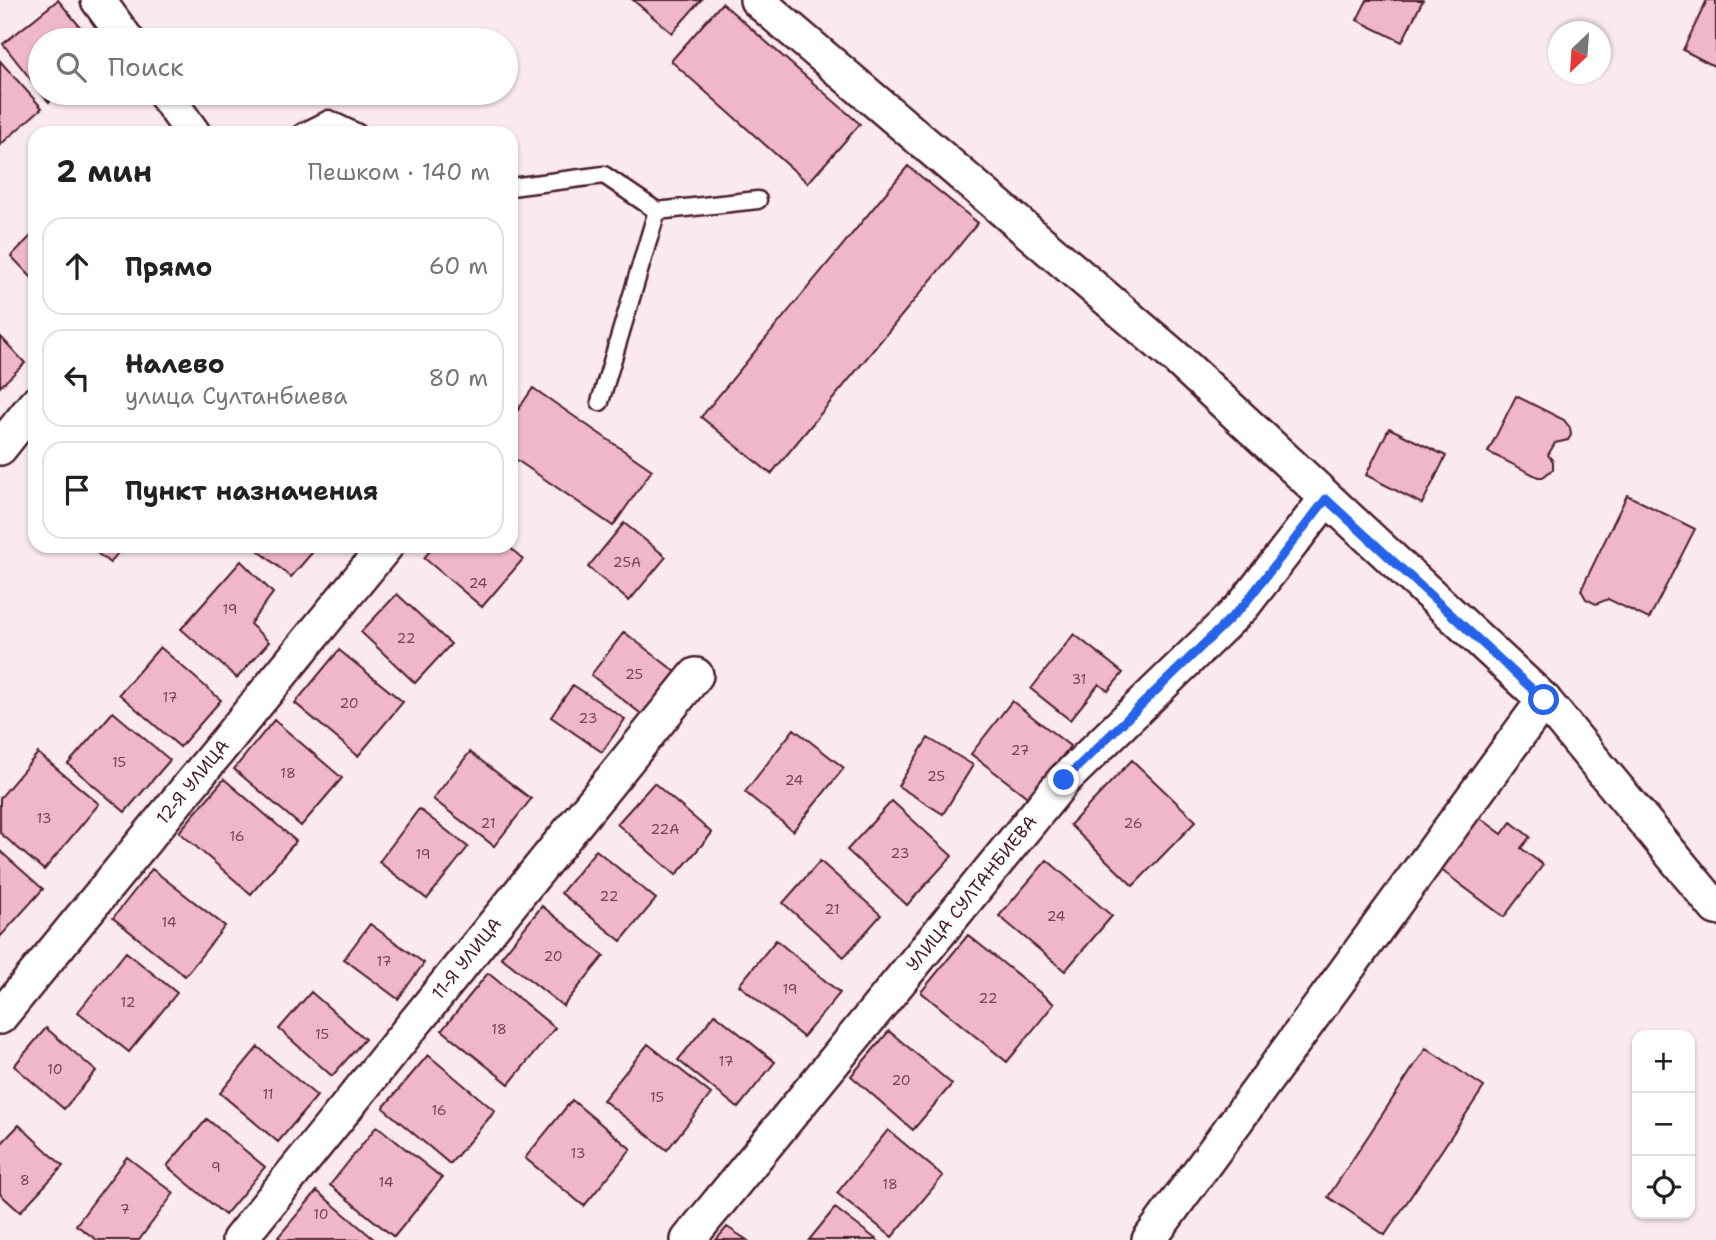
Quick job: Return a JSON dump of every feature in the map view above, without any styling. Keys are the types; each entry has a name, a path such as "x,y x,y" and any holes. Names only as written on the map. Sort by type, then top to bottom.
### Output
{"street":[{"path":"98,0 118,28"},
{"path":"757,0 1174,356 1544,700 1716,908"},
{"path":"173,105 188,126"},
{"path":"0,448 28,413"},
{"name":"УЛИЦА СУЛТАНБИЕВА","path":"688,1240 1064,780 1243,606 1326,499"},
{"name":"12-Я УЛИЦА","path":"0,1017 380,553"},
{"name":"11-Я УЛИЦА","path":"239,1240 696,675"},
{"path":"1149,1240 1544,700"}],"lane":[{"path":"315,126 329,119 344,126"},
{"path":"518,186 604,175 657,211 758,200"},
{"path":"600,402 657,211"}],"building":[{"path":"58,0 81,28 28,28 28,76 3,44"},
{"path":"633,0 701,0 672,33"},
{"path":"1367,0 1423,0 1402,42 1357,20"},
{"path":"1707,0 1716,0 1716,67 1683,50"},
{"path":"722,3 860,124 808,183 671,61"},
{"path":"0,61 28,92 28,105 39,105 42,108 0,145"},
{"path":"908,166 978,223 771,474 701,417"},
{"path":"28,239 28,274 11,256"},
{"path":"0,336 25,363 0,387"},
{"path":"533,388 652,470 613,526 518,461 518,410"},
{"path":"1516,396 1564,420 1570,428 1571,435 1568,440 1555,443 1548,455 1553,461 1553,469 1543,477 1488,452"},
{"path":"1389,428 1446,456 1422,504 1366,475"},
{"path":"1627,495 1695,529 1649,619 1608,599 1596,604 1586,599 1581,590"},
{"path":"624,523 666,557 629,601 588,567"},
{"path":"97,553 118,553 110,563"},
{"path":"262,553 312,553 291,577"},
{"path":"428,553 516,553 523,559 482,607 424,558"},
{"path":"241,561 273,593 250,624 269,642 237,678 181,629"},
{"path":"397,594 451,644 415,683 361,632"},
{"path":"624,632 677,673 644,716 591,675"},
{"path":"1074,634 1123,673 1108,691 1099,684 1070,720 1031,689"},
{"path":"160,647 221,700 180,747 119,694"},
{"path":"339,650 403,702 358,756 295,703"},
{"path":"573,685 625,719 602,752 551,717"},
{"path":"1012,701 1070,746 1030,799 971,754"},
{"path":"113,712 170,760 125,812 68,764"},
{"path":"274,720 342,778 301,826 234,769"},
{"path":"794,729 844,768 793,831 745,792"},
{"path":"928,738 973,765 943,814 898,786"},
{"path":"470,752 531,799 494,846 433,799"},
{"path":"38,753 99,804 44,870 0,833 0,798"},
{"path":"1132,760 1196,821 1133,886 1070,825"},
{"path":"224,779 296,841 251,894 179,832"},
{"path":"654,783 712,833 676,875 617,824"},
{"path":"892,801 952,856 907,905 847,850"},
{"path":"419,809 468,847 427,899 379,862"},
{"path":"1479,817 1502,834 1511,822 1530,837 1521,848 1543,865 1504,917 1440,869"},
{"path":"596,850 656,899 621,941 561,893"},
{"path":"0,851 43,889 0,937"},
{"path":"1047,860 1112,916 1065,971 999,916"},
{"path":"820,861 881,915 844,957 783,903"},
{"path":"152,869 225,926 185,976 113,918"},
{"path":"542,906 604,956 563,1006 501,957"},
{"path":"370,924 424,963 398,999 344,959"},
{"path":"968,935 1054,1004 1007,1062 921,992"},
{"path":"776,940 840,993 803,1037 739,985"},
{"path":"126,952 177,993 129,1052 78,1012"},
{"path":"488,973 555,1028 509,1084 442,1030"},
{"path":"311,992 365,1039 332,1076 279,1029"},
{"path":"715,1014 775,1062 738,1108 678,1060"},
{"path":"46,1028 96,1071 64,1109 14,1066"},
{"path":"889,1031 952,1084 913,1130 851,1076"},
{"path":"648,1044 711,1094 667,1150 603,1100"},
{"path":"258,1047 317,1096 278,1142 220,1093"},
{"path":"1426,1048 1484,1087 1385,1235 1328,1197"},
{"path":"428,1055 495,1111 450,1164 383,1108"},
{"path":"572,1100 631,1149 584,1206 525,1158"},
{"path":"207,1119 265,1167 225,1215 167,1166"},
{"path":"19,1125 63,1166 20,1212 0,1194 0,1145"},
{"path":"377,1126 442,1178 394,1237 330,1185"},
{"path":"888,1130 943,1176 892,1237 837,1193"},
{"path":"127,1157 174,1193 139,1240 97,1240 76,1225"},
{"path":"317,1191 375,1240 282,1240 278,1237"},
{"path":"835,1208 877,1240 809,1240"},
{"path":"727,1227 747,1240 716,1240"}],"route":[{"path":"1064,780 1243,606 1326,499 1544,700"}]}
